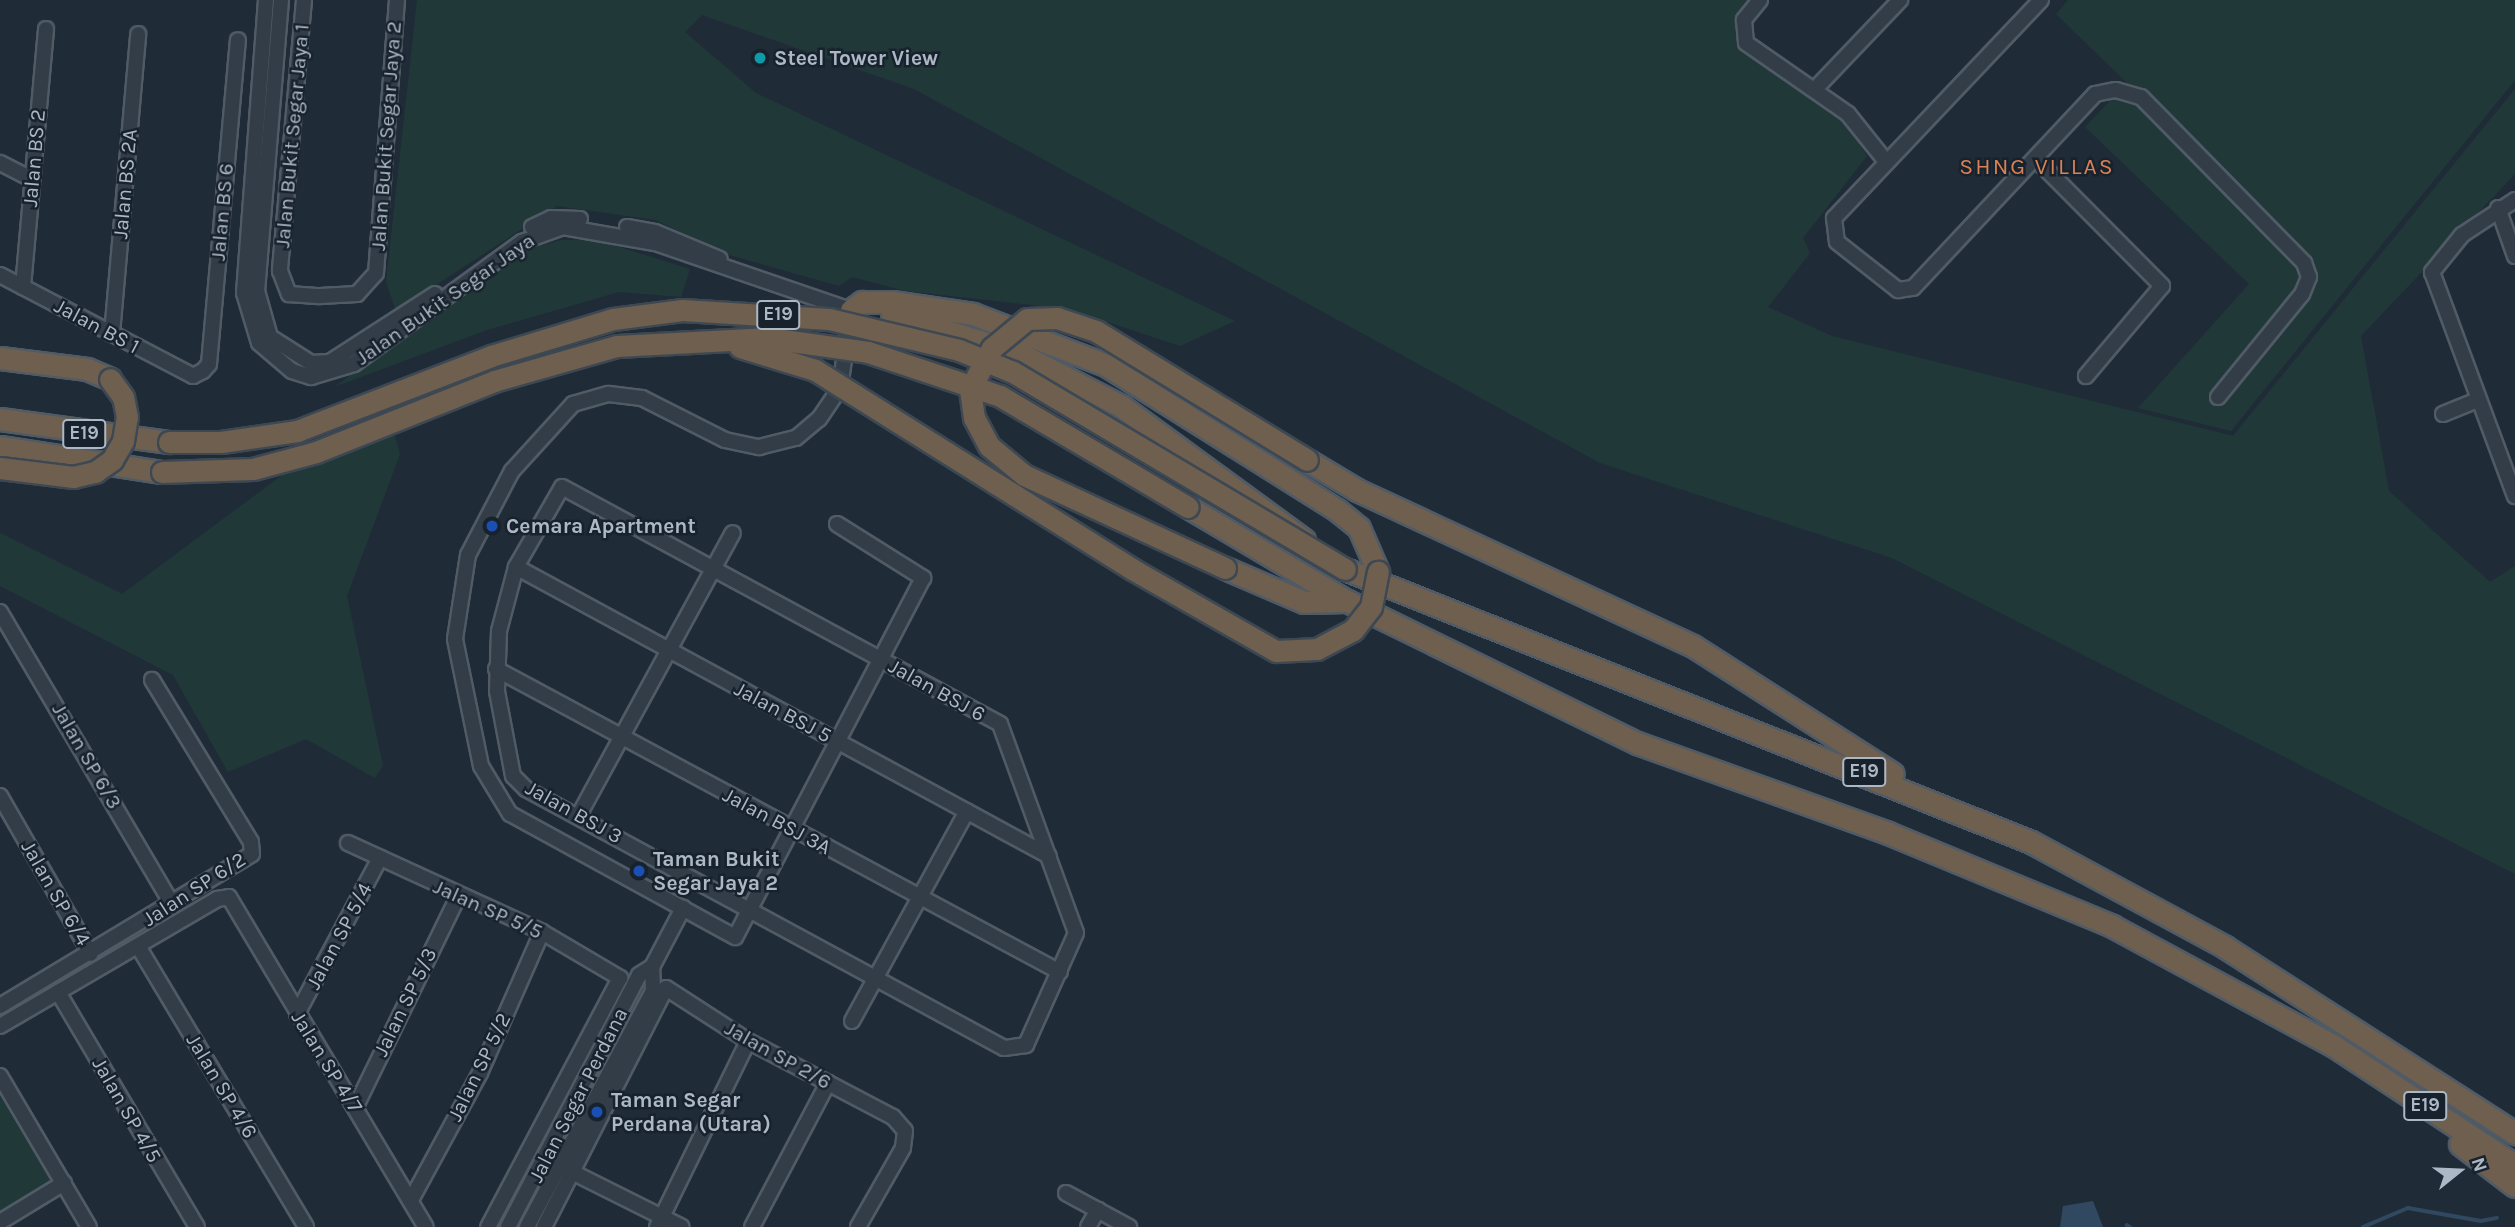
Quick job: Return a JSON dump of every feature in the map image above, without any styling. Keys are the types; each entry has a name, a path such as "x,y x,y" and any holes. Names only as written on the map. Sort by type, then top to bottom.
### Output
{"highway":[{"path":"679,338 775,354 815,370 1132,569 1276,651 1301,653 1336,642 1371,607 1378,572 1359,528 1194,417 1106,365 1040,335 974,314 892,302 860,307"},
{"path":"860,307 913,319 1018,354 1121,406 1292,527 1320,557"},
{"name":"E19","path":"0,419 169,442 220,442 297,430 550,335 613,319 682,310 829,319 959,350 1013,372 1320,557 1345,569 1933,800 2031,842 2225,947 2430,1073 2515,1133"},
{"path":"1347,601 1304,602 1277,593 1024,475 989,446 974,418 970,389 979,368 1008,330 1027,319 1057,318 1096,331 1357,490 1693,646 1933,800"},
{"name":"E19","path":"0,447 162,472 254,469 316,452 558,359 679,338 769,338 869,352 1000,396 1347,601 1637,743 2026,887 2123,932 2334,1046 2515,1165"},
{"path":"0,358 88,369 110,379 123,397 127,417 124,441 111,460 95,472 73,477 0,468"},
{"path":"2334,1046 2515,1186"},
{"path":"2430,1073 2515,1116"}],"street":[{"name":"Jalan Bukit Segar Jaya","path":"266,0 244,293 259,343 292,371 311,377 354,364 522,242 563,227 655,243 860,307"},
{"name":"Jalan Bukit Segar Jaya","path":"281,0 257,291 270,337 287,352 311,363 347,354 516,235 562,217 656,232 860,307"},
{"name":"Jalan Bukit Segar Jaya 1","path":"304,0 280,271 289,295 320,296 357,294 376,273"},
{"name":"Jalan Bukit Segar Jaya 2","path":"376,273 397,0"},
{"path":"1760,0 1744,20 1746,43 1816,88 1848,114 1884,159"},
{"path":"1816,88 1900,0"},
{"path":"2041,0 1884,159 1832,225 1842,247 1898,290 1911,289 2095,94 2116,90 2141,97 2304,263 2309,277 2302,294 2218,397"},
{"name":"Jalan BS 2","path":"23,287 46,29"},
{"name":"Jalan BS 2A","path":"112,334 138,34"},
{"name":"Jalan BS 6","path":"193,376 209,364 238,40"},
{"path":"2036,159 2162,286 2086,376"},
{"path":"0,163 32,179"},
{"path":"2515,200 2498,208 2462,235 2432,272 2515,496"},
{"path":"2498,208 2515,256"},
{"name":"Jalan BS 1","path":"0,275 193,376"},
{"path":"837,524 923,578 735,937 510,814 493,792 481,766 455,639 468,555 512,471 573,404 609,394 642,398 725,439 759,447 796,438 819,419 840,388 860,307"},
{"path":"2443,414 2479,400"},
{"name":"Jalan BSJ 3","path":"562,487 516,567 496,669 513,776 526,789 579,815 1004,1048 1017,1049"},
{"name":"Jalan BSJ 6","path":"562,487 1000,724 1076,933 1026,1045 1017,1049"},
{"path":"579,815 733,533"},
{"name":"Jalan BSJ 5","path":"516,567 1049,856"},
{"name":"Jalan SP 6/3","path":"0,611 172,904"},
{"name":"Jalan BSJ 3A","path":"496,669 1060,972"},
{"name":"Jalan SP 6/2","path":"2,1000 91,954 243,863 252,854 251,842 152,680"},
{"name":"Jalan SP 6/4","path":"0,796 91,954"},
{"path":"852,1021 967,811"},
{"name":"Jalan SP 5/5","path":"348,843 458,897 542,932 619,976 621,984 488,1227"},
{"name":"Jalan SP 5/4","path":"297,1014 380,858"},
{"name":"Jalan SP 4/7","path":"138,946 229,897 425,1227"},
{"name":"Jalan SP 5/3","path":"355,1108 458,897"},
{"name":"Jalan Segar Perdana","path":"527,1227 568,1170 653,991 652,967 683,908"},
{"name":"Jalan SP 5/2","path":"411,1200 480,1073 542,932"},
{"path":"0,1026 138,946"},
{"name":"Jalan SP 4/6","path":"138,946 306,1227"},
{"name":"Jalan Segar Perdana","path":"508,1227 547,1159 639,975 652,967"},
{"name":"Jalan SP 2/6","path":"568,1170 666,988 748,1041 893,1117 905,1131 903,1148 858,1227"},
{"name":"Jalan SP 4/5","path":"58,992 197,1227"},
{"path":"660,1222 748,1041"},
{"path":"0,1076 89,1227"},
{"path":"752,1227 828,1083"},
{"path":"547,1159 660,1222 682,1227"},
{"path":"544,1227 568,1170"},
{"path":"0,1222 64,1183"},
{"path":"1066,1194 1129,1227"},
{"path":"1088,1227 1098,1210"}],"green space":[{"path":"417,0 1750,0 1736,26 1744,53 1843,119 1867,156 1803,238 1810,253 1768,307 1832,336 2233,436 2515,89 2515,174 2361,336 2389,491 2490,582 2515,566 2515,874 1892,558 1600,463 914,89 702,15 685,32 756,93 1235,321 1180,346 1068,309 905,291 852,277 839,286 726,254 656,220 557,206 396,311 386,282"},
{"path":"2068,0 2515,0 2515,80 2231,431 2138,408 2249,284 2085,127 2127,83 2056,14"},
{"path":"561,240 597,240 690,269 681,297 619,292 487,330 334,387 526,250"},
{"path":"394,433 400,454 347,596 383,766 375,778 306,739 228,772 173,675 0,586 0,533 122,594 289,470"},
{"path":"0,1096 51,1181 0,1211"}],"water":[{"path":"2093,1201 2103,1227 2060,1227 2063,1206"}],"waterway":[{"path":"2363,1227 2408,1208 2481,1221 2497,1218"}],"place":[{"name":"Steel Tower View","path":"760,58"},
{"name":"Cemara Apartment","path":"492,526"},
{"name":"Taman Bukit Segar Jaya 2","path":"639,871"},
{"name":"Taman Segar Perdana (Utara)","path":"597,1112"}],"district":[{"name":"SHNG VILLAS","path":"2037,167"}]}
